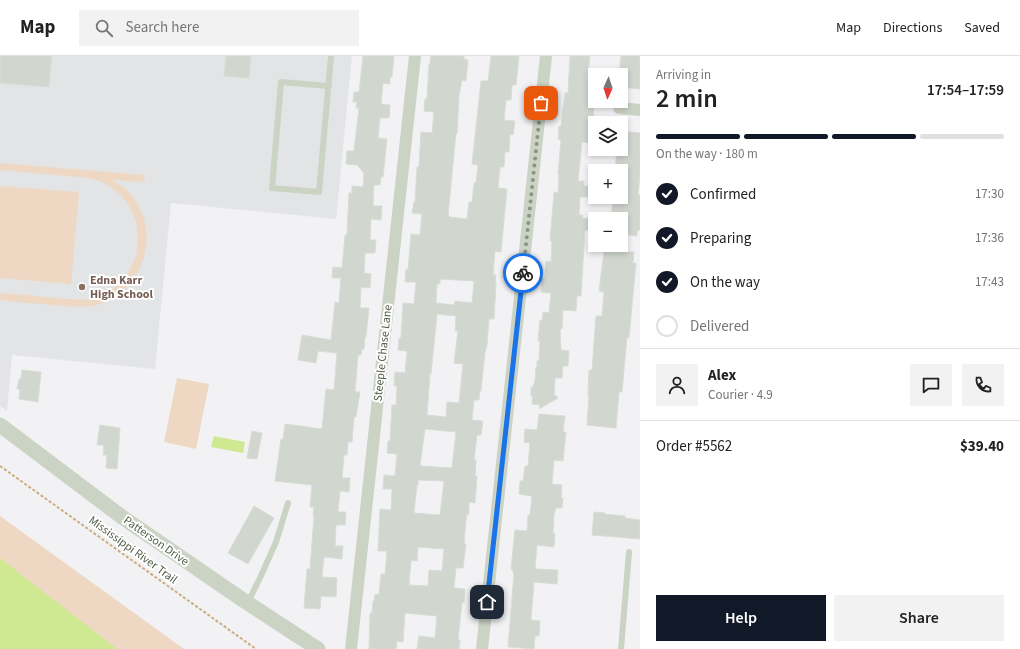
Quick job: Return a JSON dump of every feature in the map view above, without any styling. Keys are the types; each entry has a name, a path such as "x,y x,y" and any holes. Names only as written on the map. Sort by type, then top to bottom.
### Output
{"street":[{"name":"Steeple Chase Lane","path":"351,649 415,56"},
{"path":"482,649 546,56"},
{"path":"620,108 640,110"},
{"name":"Patterson Drive","path":"0,425 122,517 247,603 318,649"}],"lane":[{"path":"329,86 281,82 272,188 319,192 329,86 331,56"},
{"path":"247,603 276,542 288,503"},
{"path":"621,649 629,552"}],"path":[{"name":"Mississippi River Trail","path":"0,466 256,649"}],"shaded area":[{"name":"Edna Karr High School","path":"0,56 352,56 336,219 171,203 155,369 12,355 7,411 0,406"},
{"path":"0,163 145,175 144,182 112,180 125,188 133,197 141,211 146,228 147,243 144,258 130,284 119,294 106,302 92,306 74,307 0,300 0,293 76,300 93,298 112,289 126,276 134,259 138,241 136,223 129,206 117,192 99,181 83,177 0,170"},
{"path":"0,186 79,192 71,284 0,278"},
{"path":"177,378 209,384 196,449 164,442"},
{"path":"214,436 245,442 243,453 211,447"},
{"path":"0,516 184,649 101,649 0,568"},
{"path":"0,558 117,649 0,649"}],"building":[{"path":"0,56 52,56 49,87 0,83"},
{"path":"226,56 251,56 249,78 224,76"},
{"path":"363,56 394,56 390,84 383,83 381,104 390,105 389,118 380,118 378,138 387,139 383,177 381,177 380,185 374,185 373,206 382,206 381,220 371,219 370,240 376,240 375,253 365,253 364,273 371,274 370,288 361,287 360,308 369,308 364,349 362,349 361,355 358,355 355,392 360,392 356,417 354,417 352,442 348,442 347,455 344,455 342,478 350,478 349,492 340,491 338,512 346,512 345,525 336,525 335,546 343,546 342,559 324,557 322,577 337,578 336,597 321,596 320,609 304,608 307,569 310,569 314,516 314,507 310,507 312,485 275,481 281,439 283,440 285,424 322,429 326,389 334,390 337,353 318,351 316,363 298,360 302,335 331,340 335,302 339,303 341,278 332,278 333,267 342,268 345,235 347,235 349,193 352,193 352,186 363,187 364,173 357,165 346,164 347,151 354,151 359,108 356,108 357,102 353,102 354,92 359,92"},
{"path":"431,56 464,56 464,59 468,60 466,81 462,80 459,95 449,217 467,219 469,202 472,202 478,165 472,164 481,81 488,81 491,56 519,56 516,85 512,85 511,100 506,100 504,120 515,121 513,135 510,134 509,152 505,152 504,167 500,167 498,188 507,189 501,252 495,251 493,275 496,275 494,319 489,319 487,345 479,400 474,400 472,420 483,421 481,435 477,435 474,460 476,460 475,476 477,476 475,503 469,502 469,514 467,514 466,520 464,544 466,544 463,568 456,568 454,588 465,589 464,603 462,602 458,640 460,640 459,649 417,649 419,636 435,638 437,616 405,613 403,642 397,641 396,649 369,649 370,613 372,613 375,594 379,595 381,574 385,574 387,551 378,551 380,509 391,510 392,489 383,489 384,475 395,476 397,454 387,453 388,441 390,441 392,405 396,405 397,386 394,386 395,372 405,373 407,351 398,350 399,338 401,338 403,303 414,304 416,282 405,282 406,269 408,270 411,234 420,235 422,214 412,213 415,202 417,167 419,167 421,132 432,133 434,112 424,111 425,99 427,99","holes":["440,279 474,281 472,303 455,301 454,305 436,303 437,284 440,284","437,314 456,316 455,331 458,331 454,363 463,364 459,403 447,402 446,417 427,415 430,373 431,374","425,429 456,432 452,468 420,466","418,480 444,481 440,515 414,513","418,547 444,549 442,571 429,570 428,586 409,585 411,560 417,561"]},
{"path":"570,56 590,56 587,81 588,108 593,108 594,116 588,116 588,142 582,142 578,181 584,181 584,186 588,186 588,197 580,197 579,215 583,215 582,218 588,219 588,231 585,230 581,296 577,296 576,311 563,310 562,329 560,329 561,350 569,351 568,366 563,366 562,378 555,378 554,394 558,398 539,409 540,405 532,404 533,397 531,396 531,387 533,387 535,380 537,361 539,361 540,341 538,341 540,320 542,321 543,312 549,313 551,293 541,292 542,278 545,279 546,261 551,262 552,241 550,241 554,192 558,193 561,140 558,139 559,126 561,126 565,93 568,93"},
{"path":"621,56 640,56 640,89 628,88 628,68 620,68"},
{"path":"628,132 640,133 640,173 638,195 640,195 640,230 637,231 637,236 628,235 628,212 612,212 612,204 628,204 628,164 616,164 616,156 628,156"},
{"path":"604,252 634,252 633,263 636,263 629,338 627,337 622,392 619,392 616,428 587,425 589,370 592,370 596,316 602,316 604,292 599,291"},
{"path":"22,370 41,372 38,402 19,399 20,389 17,389 19,379 21,379"},
{"path":"539,414 565,416 563,432 566,432 563,461 554,460 552,484 562,485 562,508 556,508 554,514 554,547 537,545 535,569 558,570 557,584 534,582 531,620 540,621 539,636 535,636 534,649 508,647 514,573 511,569 515,530 527,531 528,515 530,515 532,496 519,494 520,481 523,481 525,466 528,466 530,443 524,442 525,429 537,430"},
{"path":"100,425 120,428 117,469 106,468 107,455 103,455 104,445 97,445"},
{"path":"252,431 262,433 257,459 247,458"},
{"path":"254,506 274,518 248,564 228,553"},
{"path":"594,512 625,516 625,518 640,520 640,539 592,535"}],"way so far":[{"path":"523,273 541,103"}],"place":[{"name":"Edna Karr High School","path":"82,287"}],"route":[{"path":"487,602 523,273"}]}
